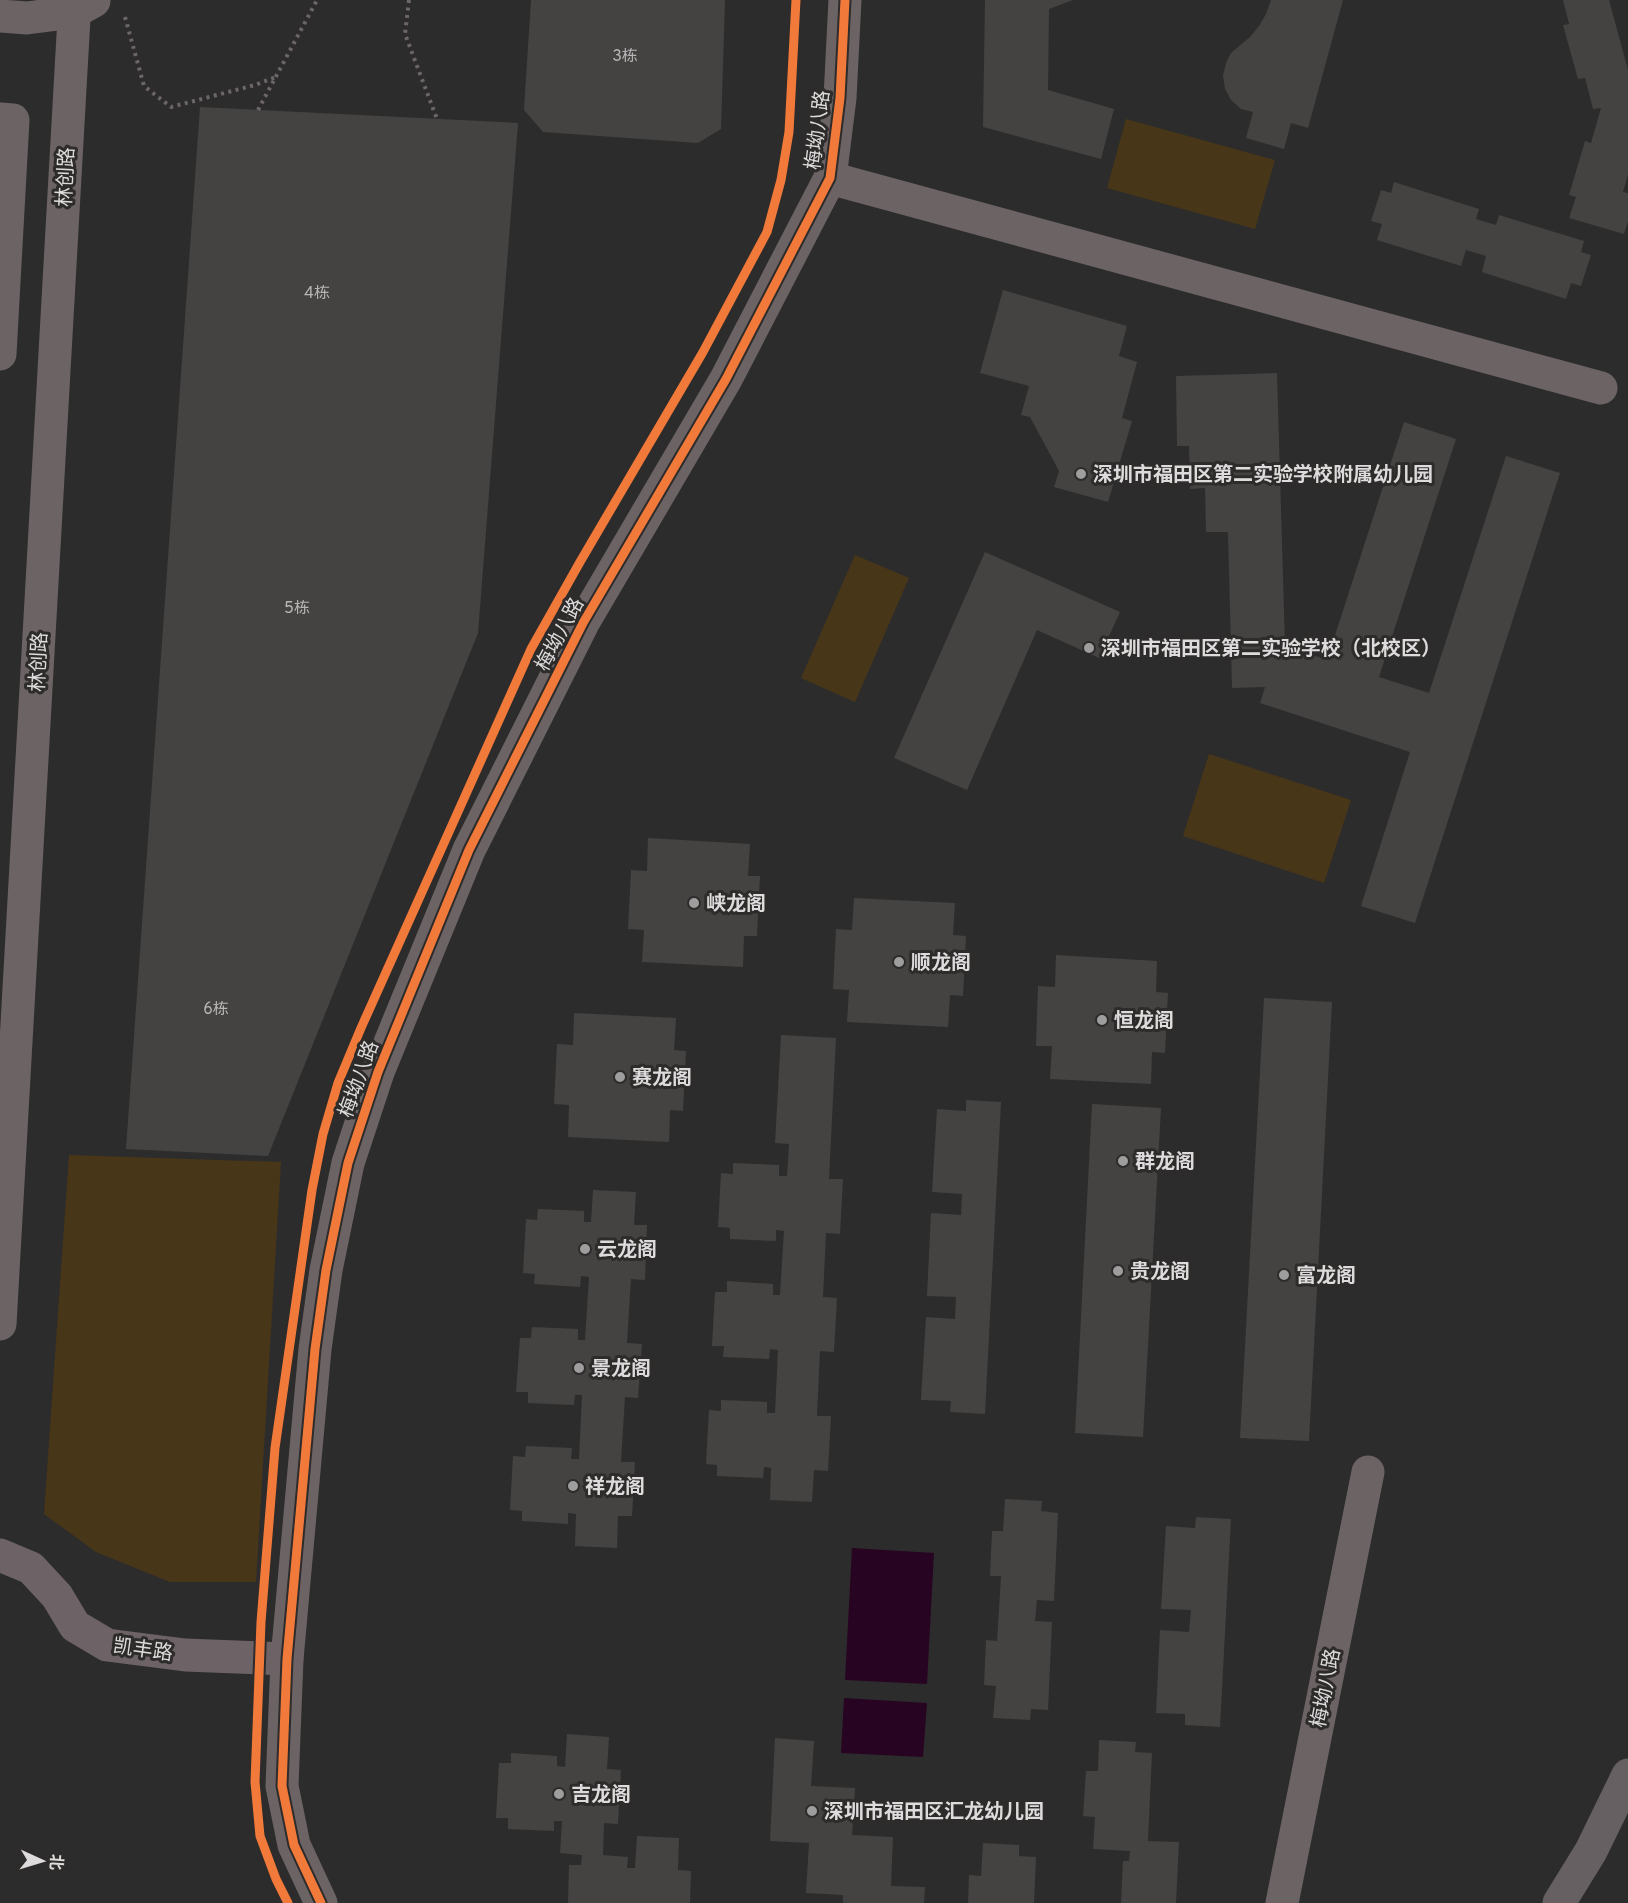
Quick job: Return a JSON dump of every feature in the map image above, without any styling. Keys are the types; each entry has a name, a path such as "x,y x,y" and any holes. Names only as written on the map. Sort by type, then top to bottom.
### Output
{"highway":[{"path":"1559,1903 1591,1851 1628,1775"}],"main road":[{"name":"凯丰路","path":"0,1555 31,1568 57,1596 75,1626 107,1645 185,1655 287,1659"}],"street":[{"name":"梅坳八路","path":"321,1903 294,1845 282,1786 287,1659 315,1349 326,1270 348,1163 378,1072 469,849 583,623 726,379 830,178 840,98 845,0"},
{"path":"0,16 27,18 82,4"},
{"name":"林创路","path":"0,1324 82,4"},
{"path":"0,118 13,120 0,354"},
{"path":"830,178 1601,388"},
{"name":"梅坳八路","path":"1282,1903 1368,1472"}],"path":[{"path":"258,110 317,0"},
{"path":"409,0 405,34 437,119"},
{"path":"125,16 144,86 171,107 255,85 276,77"}],"shaded area":[{"path":"1126,119 1275,160 1255,229 1107,188"},
{"path":"855,555 909,578 855,702 801,678"},
{"path":"1209,754 1351,800 1324,883 1183,836"},
{"path":"69,1155 281,1162 256,1582 170,1582 96,1552 44,1514"},
{"path":"852,1548 934,1553 927,1684 845,1680"},
{"path":"844,1698 927,1703 923,1757 841,1753"}],"building":[{"path":"531,0 725,0 721,129 698,143 543,132 524,110"},
{"path":"985,0 1073,0 1049,9 1048,90 1114,109 1101,159 983,127"},
{"path":"1271,0 1343,0 1308,128 1291,123 1284,149 1246,138 1253,112 1241,109 1231,100 1225,89 1223,76 1231,53 1259,26"},
{"path":"1563,0 1609,0 1628,70 1628,174 1623,192 1628,193 1628,221 1624,234 1569,218 1576,197 1569,195 1585,141 1591,143 1601,108 1593,109 1585,78 1578,79 1563,25 1569,24"},
{"path":"200,107 518,123 478,633 268,1156 126,1149"},
{"path":"1394,182 1479,209 1476,219 1496,225 1499,215 1584,241 1581,252 1591,255 1581,286 1571,283 1566,299 1482,272 1486,256 1466,250 1461,266 1377,240 1382,224 1371,221 1381,190 1391,193"},
{"name":"深圳市福田区第二实验学校附属幼儿园","path":"1003,290 1127,326 1119,356 1137,362 1122,418 1132,421 1108,502 1054,487 1059,471 1030,417 1021,415 1029,386 980,373"},
{"path":"1277,373 1285,646 1327,660 1404,422 1456,439 1379,677 1429,693 1506,456 1560,473 1415,923 1361,906 1410,752 1260,703 1265,687 1232,688 1228,532 1206,532 1205,488 1190,489 1189,446 1177,446 1176,376"},
{"path":"985,552 1120,612 1099,658 1037,630 967,790 894,758"},
{"name":"峡龙阁","path":"648,838 750,844 748,876 760,876 757,936 744,936 743,967 642,962 644,930 628,929 631,870 647,871"},
{"name":"顺龙阁","path":"854,898 955,903 953,935 966,936 963,996 950,995 948,1027 847,1022 849,990 833,989 836,929 852,930"},
{"name":"恒龙阁","path":"1056,955 1157,961 1156,992 1168,993 1165,1053 1152,1052 1151,1084 1050,1079 1052,1046 1036,1046 1038,986 1055,987"},
{"path":"1264,998 1332,1002 1309,1441 1240,1438"},
{"name":"赛龙阁","path":"574,1013 676,1018 674,1050 686,1051 683,1111 670,1110 669,1142 568,1137 569,1105 554,1104 557,1044 573,1045"},
{"path":"781,1035 836,1038 829,1179 843,1179 840,1234 826,1233 823,1297 837,1298 834,1352 820,1351 817,1416 831,1416 828,1471 814,1470 812,1502 770,1500 771,1468 764,1467 763,1478 717,1476 717,1465 706,1464 709,1410 721,1411 721,1400 767,1402 767,1413 775,1413 778,1350 770,1349 769,1359 723,1357 724,1346 712,1346 715,1292 727,1292 727,1281 773,1284 773,1295 780,1295 784,1231 776,1230 776,1241 730,1239 730,1228 718,1227 721,1173 733,1174 733,1163 779,1165 779,1176 787,1176 789,1144 775,1143"},
{"path":"966,1100 1001,1102 985,1414 950,1412 951,1401 921,1400 926,1317 955,1319 956,1297 927,1296 931,1213 961,1215 962,1194 932,1192 937,1109 966,1111"},
{"path":"1092,1104 1161,1108 1143,1437 1075,1433"},
{"path":"593,1190 636,1192 634,1225 647,1225 645,1280 631,1279 627,1343 642,1344 638,1398 625,1397 621,1462 635,1462 632,1516 618,1516 617,1548 575,1546 576,1514 568,1513 568,1524 522,1521 522,1511 510,1510 513,1456 525,1457 526,1446 572,1448 571,1459 579,1459 582,1395 575,1395 574,1405 528,1403 528,1392 516,1392 520,1338 531,1338 532,1327 578,1329 578,1340 585,1340 589,1277 581,1276 580,1287 534,1284 535,1274 523,1273 526,1219 537,1220 538,1209 584,1211 584,1222 591,1222"},
{"path":"1005,1499 1042,1501 1041,1511 1058,1513 1054,1601 1037,1600 1035,1621 1052,1622 1048,1710 1031,1709 1030,1720 993,1718 996,1686 984,1685 986,1640 997,1641 1001,1576 990,1576 992,1531 1003,1531"},
{"path":"1196,1517 1231,1519 1220,1727 1185,1725 1185,1714 1156,1713 1160,1630 1189,1632 1191,1610 1161,1609 1166,1526 1195,1528"},
{"name":"吉龙阁","path":"567,1734 609,1737 607,1769 621,1770 618,1824 604,1823 603,1855 628,1857 627,1868 635,1868 637,1836 679,1838 678,1870 691,1871 690,1903 568,1903 569,1865 581,1865 582,1855 560,1853 562,1821 554,1821 554,1831 508,1829 508,1818 496,1818 499,1763 511,1763 511,1753 557,1756 557,1766 565,1767"},
{"name":"深圳市福田区汇龙幼儿园","path":"775,1738 814,1741 811,1786 855,1788 852,1835 893,1837 891,1886 925,1887 924,1903 843,1903 843,1895 806,1893 809,1843 770,1841"},
{"path":"1099,1740 1136,1742 1135,1752 1152,1753 1148,1841 1179,1842 1176,1903 1121,1903 1123,1861 1129,1861 1130,1851 1093,1849 1095,1817 1083,1816 1086,1771 1098,1771"},
{"path":"983,1843 1019,1845 1019,1856 1036,1857 1034,1903 968,1903 969,1875 981,1876"}],"cycle path":[{"path":"288,1903 276,1879 260,1836 255,1782 261,1622 275,1448 312,1190 323,1134 338,1083 361,1028 531,649 703,352 767,232 781,180 789,132 796,0"},
{"path":"321,1903 294,1845 282,1786 287,1659 315,1349 326,1270 348,1163 378,1072 469,850 583,623 726,379 830,178 840,98 845,0"}],"place":[{"name":"深圳市福田区第二实验学校附属幼儿园","path":"1081,474"},
{"name":"深圳市福田区第二实验学校（北校区）","path":"1089,648"},
{"name":"峡龙阁","path":"694,903"},
{"name":"顺龙阁","path":"899,962"},
{"name":"恒龙阁","path":"1102,1020"},
{"name":"赛龙阁","path":"620,1077"},
{"name":"群龙阁","path":"1123,1161"},
{"name":"云龙阁","path":"585,1249"},
{"name":"贵龙阁","path":"1118,1271"},
{"name":"富龙阁","path":"1284,1275"},
{"name":"景龙阁","path":"579,1368"},
{"name":"祥龙阁","path":"573,1486"},
{"name":"吉龙阁","path":"559,1794"},
{"name":"深圳市福田区汇龙幼儿园","path":"812,1811"}]}
